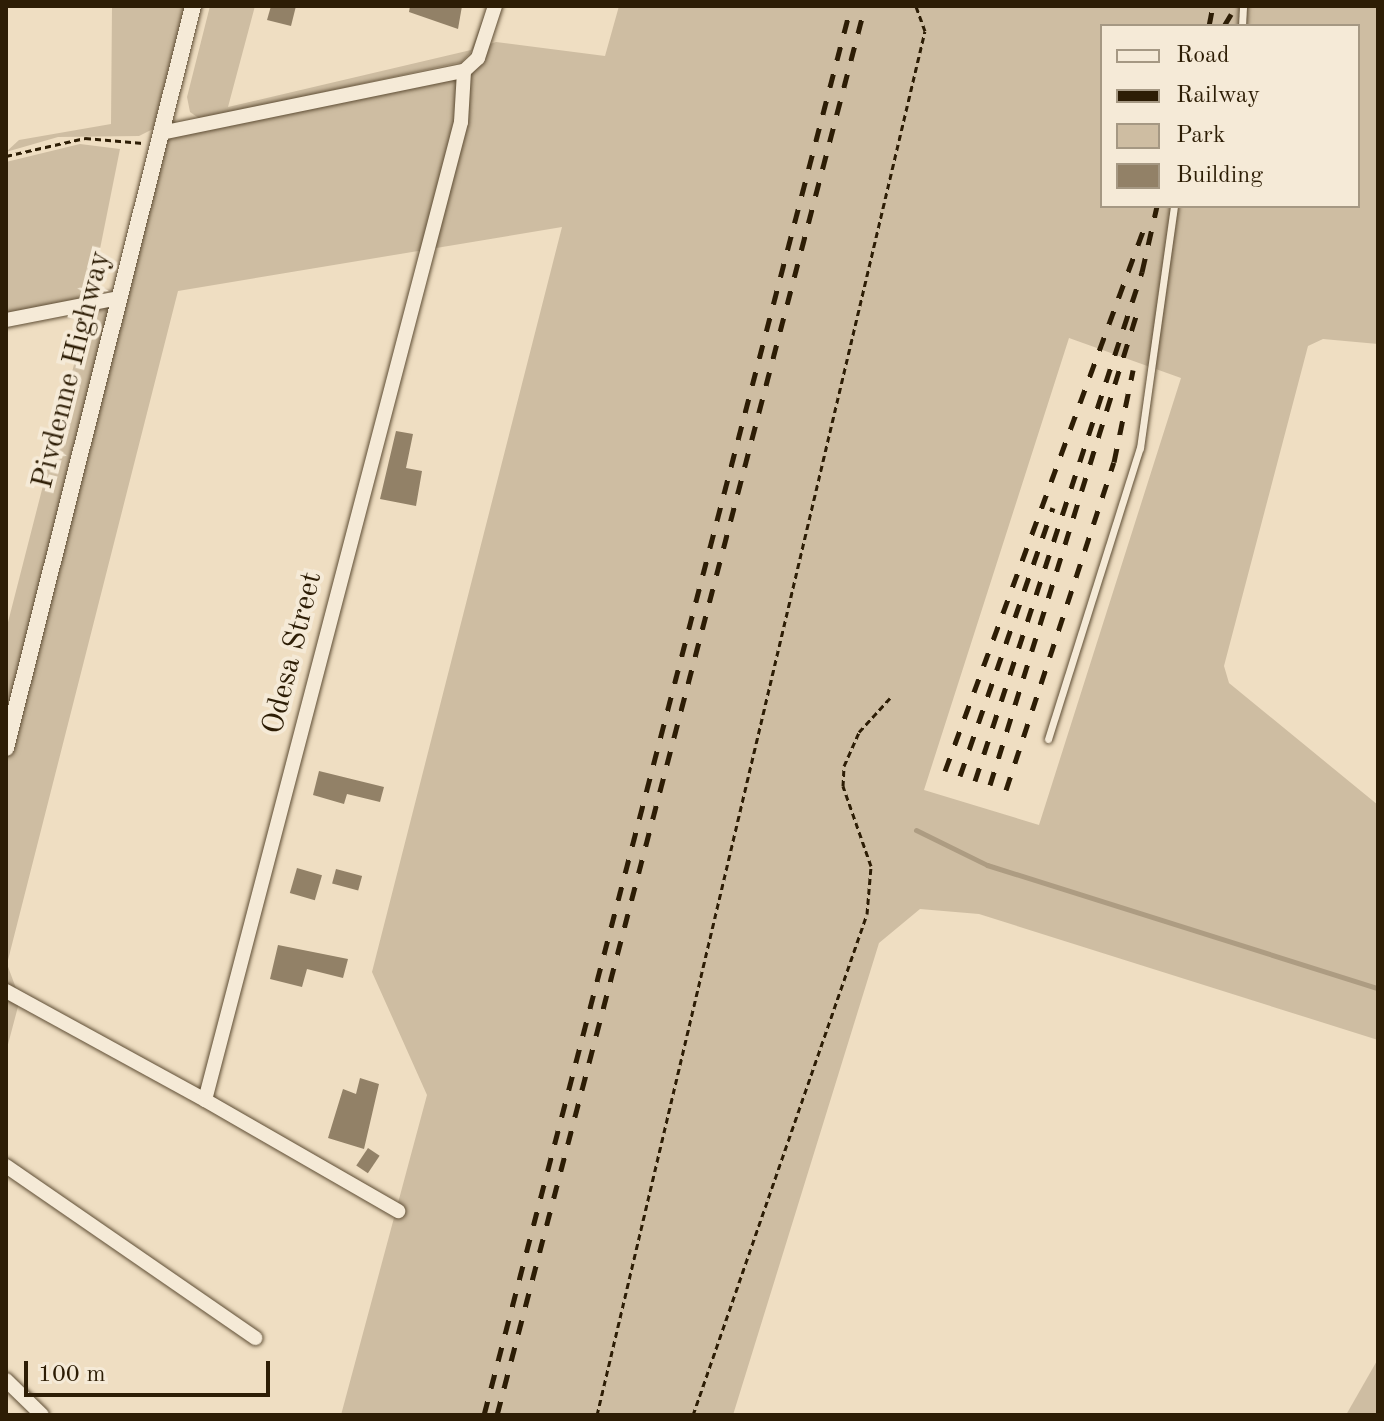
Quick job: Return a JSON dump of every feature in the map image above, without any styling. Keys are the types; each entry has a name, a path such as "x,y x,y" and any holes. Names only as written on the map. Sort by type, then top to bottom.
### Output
{"street":[{"name":"Pivdenne Highway","path":"6,748 193,6"},
{"name":"Odesa Street","path":"205,1100 461,122 464,71 478,58 495,6"},
{"path":"160,140 464,71"},
{"path":"6,320 119,298"},
{"path":"6,991 398,1211"},
{"path":"6,1166 255,1338"},
{"path":"6,1380 42,1415"}],"lane":[{"path":"1048,739 1140,448 1174,208"}],"path":[{"path":"597,1415 925,31 916,6"},
{"path":"6,156 85,138 160,140"},
{"path":"693,1415 867,914 871,866 843,786 844,766 859,732 890,698"}],"green space":[{"path":"112,6 185,6 153,129 139,136 58,137 6,152 19,140 111,124"},
{"path":"210,6 255,6 228,107 471,50 488,6 479,43 462,62 200,119 190,112 187,97"},
{"path":"619,6 1378,6 1378,344 1323,339 1308,346 1224,666 1229,683 1378,805 1378,1040 979,914 920,909 879,943 733,1415 341,1415 427,1095 372,972 562,227 178,291 7,964 20,999 6,1052 6,630 89,306 6,320 6,162 80,144 120,149 89,304 119,298 161,133 464,71 484,46 496,42 605,56","holes":["1069,338 1181,378 1039,825 924,790"]},
{"path":"1378,1359 1378,1415 1346,1415"}],"building":[{"path":"271,6 296,6 291,26 267,20"},
{"path":"410,6 462,6 458,29 409,12"},
{"path":"396,431 413,434 406,468 422,471 416,506 380,499"},
{"path":"319,771 384,787 380,802 347,794 344,804 313,795"},
{"path":"297,868 322,875 315,900 290,893"},
{"path":"336,869 362,876 358,890 332,883"},
{"path":"278,945 348,959 343,978 307,969 302,987 270,979"},
{"path":"360,1078 379,1084 364,1149 328,1138 343,1089 356,1094"},
{"path":"368,1148 380,1156 368,1173 356,1165"}],"waterway":[{"path":"916,830 987,865 1378,988"}],"railway":[{"path":"484,1415 851,6"},
{"path":"497,1415 865,6"},
{"path":"1209,24 1213,6"},
{"path":"1225,24 1236,6"},
{"path":"975,781 1142,272 1157,208"},
{"path":"945,771 1143,231"},
{"path":"990,785 1139,308"},
{"path":"1006,790 1114,462 1133,370"},
{"path":"960,776 1053,508"}]}
